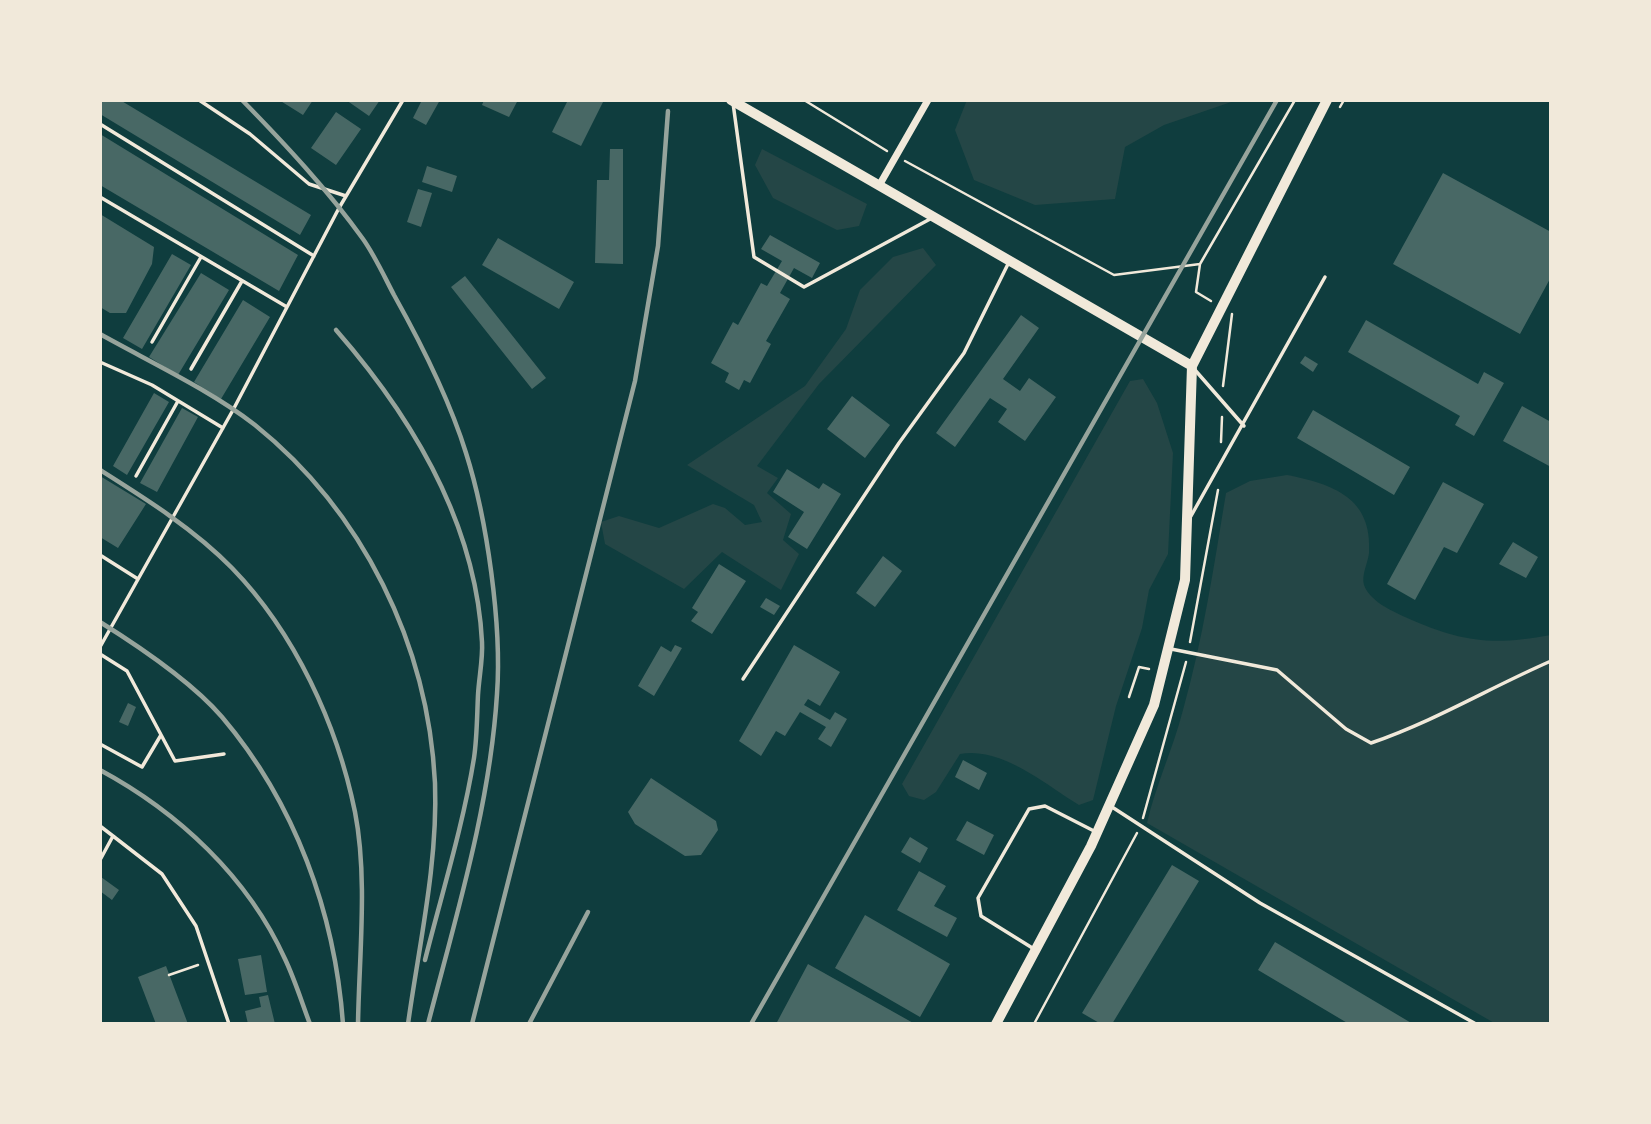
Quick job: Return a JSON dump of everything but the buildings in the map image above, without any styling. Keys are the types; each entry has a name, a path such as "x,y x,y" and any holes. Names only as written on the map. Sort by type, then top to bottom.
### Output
{"main road":[{"path":"732,100 1192,366"},
{"path":"996,1024 1110,806 1154,705 1185,580 1192,366 1327,100"}],"street":[{"path":"880,184 928,100"}],"lane":[{"path":"199,100 250,134 309,184 346,196"},
{"path":"100,648 223,428 346,196 403,100"},
{"path":"732,100 754,257 804,287 935,216"},
{"path":"100,124 314,256"},
{"path":"100,197 287,307"},
{"path":"152,342 201,257"},
{"path":"743,679 899,443 964,353 1011,259"},
{"path":"1189,520 1220,460 1244,426 1325,277"},
{"path":"191,369 242,281"},
{"path":"100,362 152,385 223,428"},
{"path":"1192,366 1244,426"},
{"path":"136,476 178,401"},
{"path":"100,555 138,579"},
{"path":"1168,649 1277,670 1346,729 1371,743 1422,726 1502,682 1551,661"},
{"path":"100,654 127,671 175,761 224,754"},
{"path":"100,744 142,766 161,735"},
{"path":"1035,951 981,916 978,898 1029,808 1045,806 1097,832"},
{"path":"1110,806 1260,902 1476,1024"},
{"path":"100,826 162,874 196,926 229,1024"},
{"path":"100,860 113,836"}],"path":[{"path":"804,100 896,156 1114,275 1200,264 1295,100"},
{"path":"169,975 208,961"}],"shaded area":[{"path":"967,100 1237,100 1164,125 1125,147 1115,199 1035,205 974,180 955,130"},
{"path":"762,149 867,204 859,226 837,230 773,198 755,165"},
{"path":"923,248 936,265 819,384 757,466 778,478 767,493 791,514 783,540 799,554 781,590 722,552 684,589 605,544 601,522 619,516 659,528 713,504 725,508 745,525 762,522 754,505 687,465 805,386 846,329 860,290 893,257"},
{"path":"1143,379 1157,403 1173,453 1168,554 1149,590 1142,628 1116,706 1093,800 1079,805 1007,761 975,753 960,754 936,792 924,800 909,796 902,784 1130,381"},
{"path":"1287,475 1334,489 1357,507 1369,534 1364,585 1371,596 1387,608 1460,637 1493,641 1551,635 1551,1024 1496,1024 1147,823 1190,683 1226,493 1250,481"}],"railway":[{"path":"242,100 320,185 372,252 443,392 474,479 495,605 497,694 479,819 428,1024"},
{"path":"751,1024 1277,100"},
{"path":"472,1024 635,381 658,246 668,111"},
{"path":"336,330 390,399 435,474 467,555 477,598 482,648 474,758 458,834 425,960"},
{"path":"100,334 199,388 255,425 293,460 328,498 358,540 383,584 419,681 430,731 435,783 431,874 408,1024"},
{"path":"100,470 186,528 232,568 275,621 294,651 325,713 347,779 359,837 362,918 358,1024"},
{"path":"100,622 132,642 195,690 222,717 271,786 307,861 320,901 331,941 343,1024"},
{"path":"100,770 157,806 183,827 231,874 270,929 289,967 310,1024"},
{"path":"529,1024 588,912"}]}
